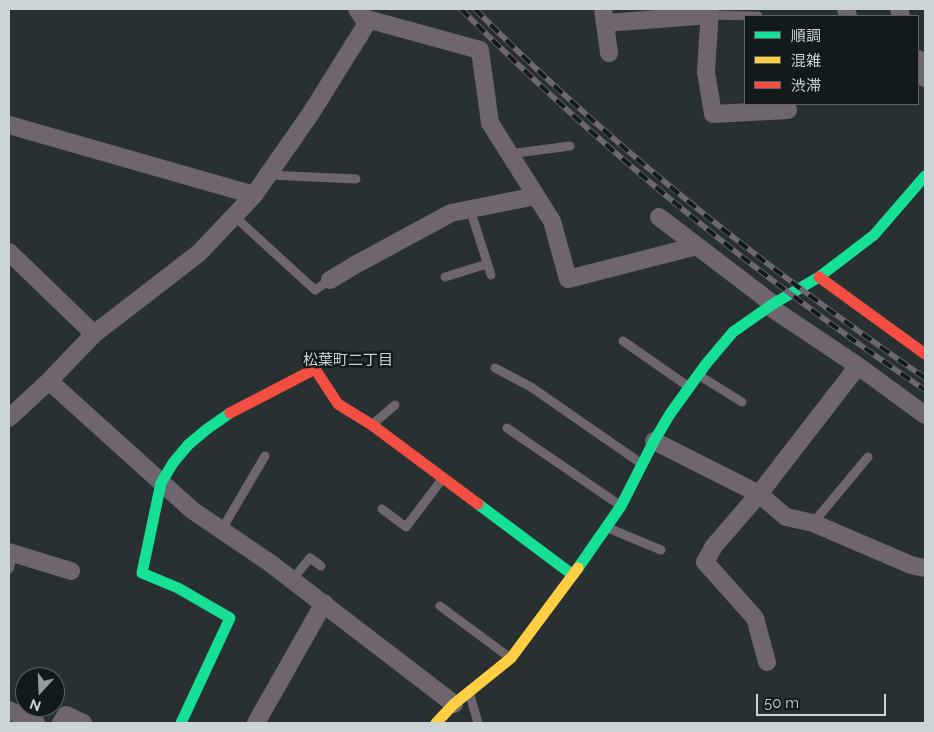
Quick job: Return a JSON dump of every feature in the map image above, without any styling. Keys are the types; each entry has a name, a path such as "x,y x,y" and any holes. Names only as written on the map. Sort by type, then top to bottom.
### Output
{"street":[{"path":"609,53 604,16 710,12 706,72 713,114 788,110"},
{"path":"9,418 49,381 94,334 199,253 254,195 312,113 363,14 480,50 490,123 552,221 568,279 697,246"},
{"path":"919,62 925,78"},
{"path":"9,125 254,195"},
{"path":"436,723 454,704 511,658 607,528 621,506 654,441 689,387 733,332 819,277 874,235 925,176"},
{"path":"330,280 450,213 536,196"},
{"path":"659,217 772,306 925,415"},
{"path":"9,252 94,334"},
{"path":"819,277 925,354"},
{"path":"767,662 755,618 705,562 714,546 759,494 858,366"},
{"path":"181,723 230,618 178,588 142,574 160,484 166,472 190,442 216,421 315,368 338,404 372,425 573,575"},
{"path":"49,381 160,484 192,510 270,563 454,704"},
{"path":"654,441 759,494 786,517 813,522 911,565 925,568"},
{"path":"10,558 71,571"},
{"path":"256,723 324,603"},
{"path":"9,710 36,723"},
{"path":"61,723 66,715 83,723"}],"lane":[{"path":"710,12 746,15"},
{"path":"509,154 570,146"},
{"path":"268,175 356,179"},
{"path":"470,209 491,275"},
{"path":"234,216 315,290 330,280"},
{"path":"446,277 487,264"},
{"path":"623,341 689,387"},
{"path":"495,368 530,387 642,464"},
{"path":"698,375 742,402"},
{"path":"372,425 396,405"},
{"path":"507,428 621,506"},
{"path":"222,529 266,456"},
{"path":"813,522 868,457"},
{"path":"382,510 406,527 443,478"},
{"path":"607,528 661,550"},
{"path":"292,580 310,558 321,566"},
{"path":"440,606 511,658"},
{"path":"469,693 478,723"}],"railway":[{"path":"461,9 570,113 684,211 803,303 925,390"},
{"path":"475,9 580,109 691,204 807,293 925,378"}],"traffic: fast":[{"path":"578,568 621,506 670,414 706,364 733,332 773,304 819,277 874,235 925,176"},
{"path":"181,723 230,618 178,588 142,573 161,483 173,463 188,445 230,413"},
{"path":"478,504 573,575"}],"traffic: slow":[{"path":"436,723 454,704 511,658 578,568"}],"traffic: jam":[{"path":"819,277 925,354"},
{"path":"230,413 315,369 338,404 372,425 478,504"}],"district":[{"name":"松葉町二丁目","path":"348,360"}]}
